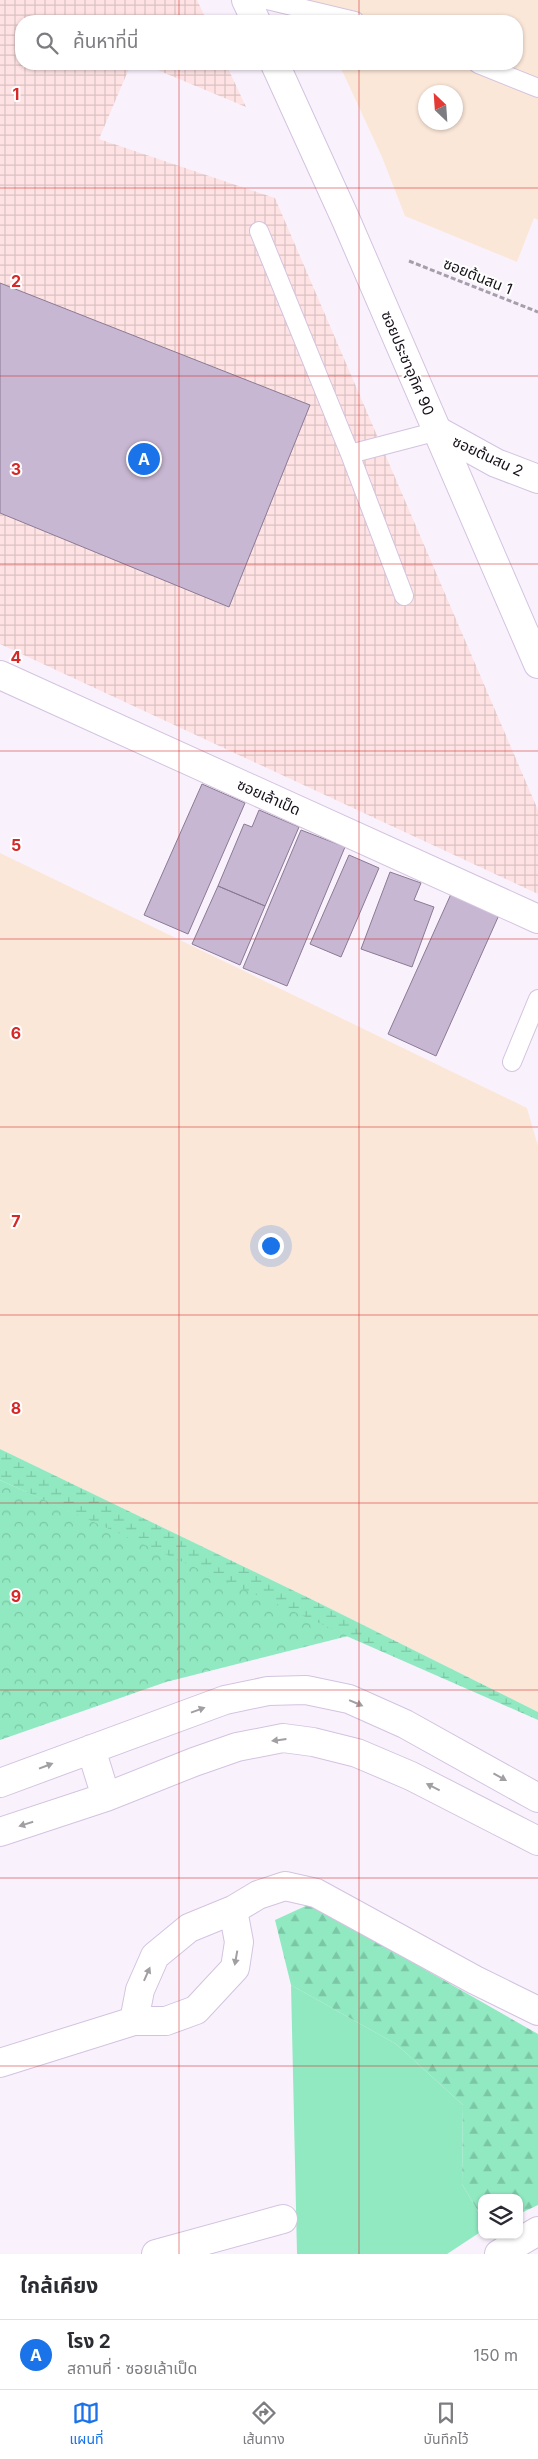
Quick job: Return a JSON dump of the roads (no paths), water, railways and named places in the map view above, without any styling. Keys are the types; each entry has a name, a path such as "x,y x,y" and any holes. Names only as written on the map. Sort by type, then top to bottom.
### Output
{"street":[{"path":"246,0 253,15"},
{"name":"ซอยประชาอุทิศ 90","path":"278,70 350,229 538,664"},
{"name":"ซอยต้นสน 2","path":"438,432 496,463 538,479"},
{"name":"ซอยเล้าเป็ด","path":"0,675 538,919"},
{"path":"0,1783 225,1700 268,1691 306,1690 349,1700 405,1724 538,1798"},
{"path":"0,1832 106,1797 220,1753 283,1738 313,1742 357,1753 411,1776 538,1841"},
{"path":"91,1749 106,1797"},
{"path":"134,2021 140,1990 156,1956 189,1928 233,1910 258,1895 285,1886 316,1893 475,1980 538,2011"},
{"path":"0,2063 134,2021 166,2022 196,2010 235,1968 239,1942 233,1910"},
{"path":"156,2254 283,2219"},
{"path":"499,2254 538,2231"}],"lane":[{"path":"268,0 330,15"},
{"path":"493,70 538,88"},
{"path":"259,231 350,454 404,596"},
{"path":"350,454 438,432"},
{"path":"512,1062 538,999"}],"place":[{"name":"โรง 2","path":"144,459"}]}
